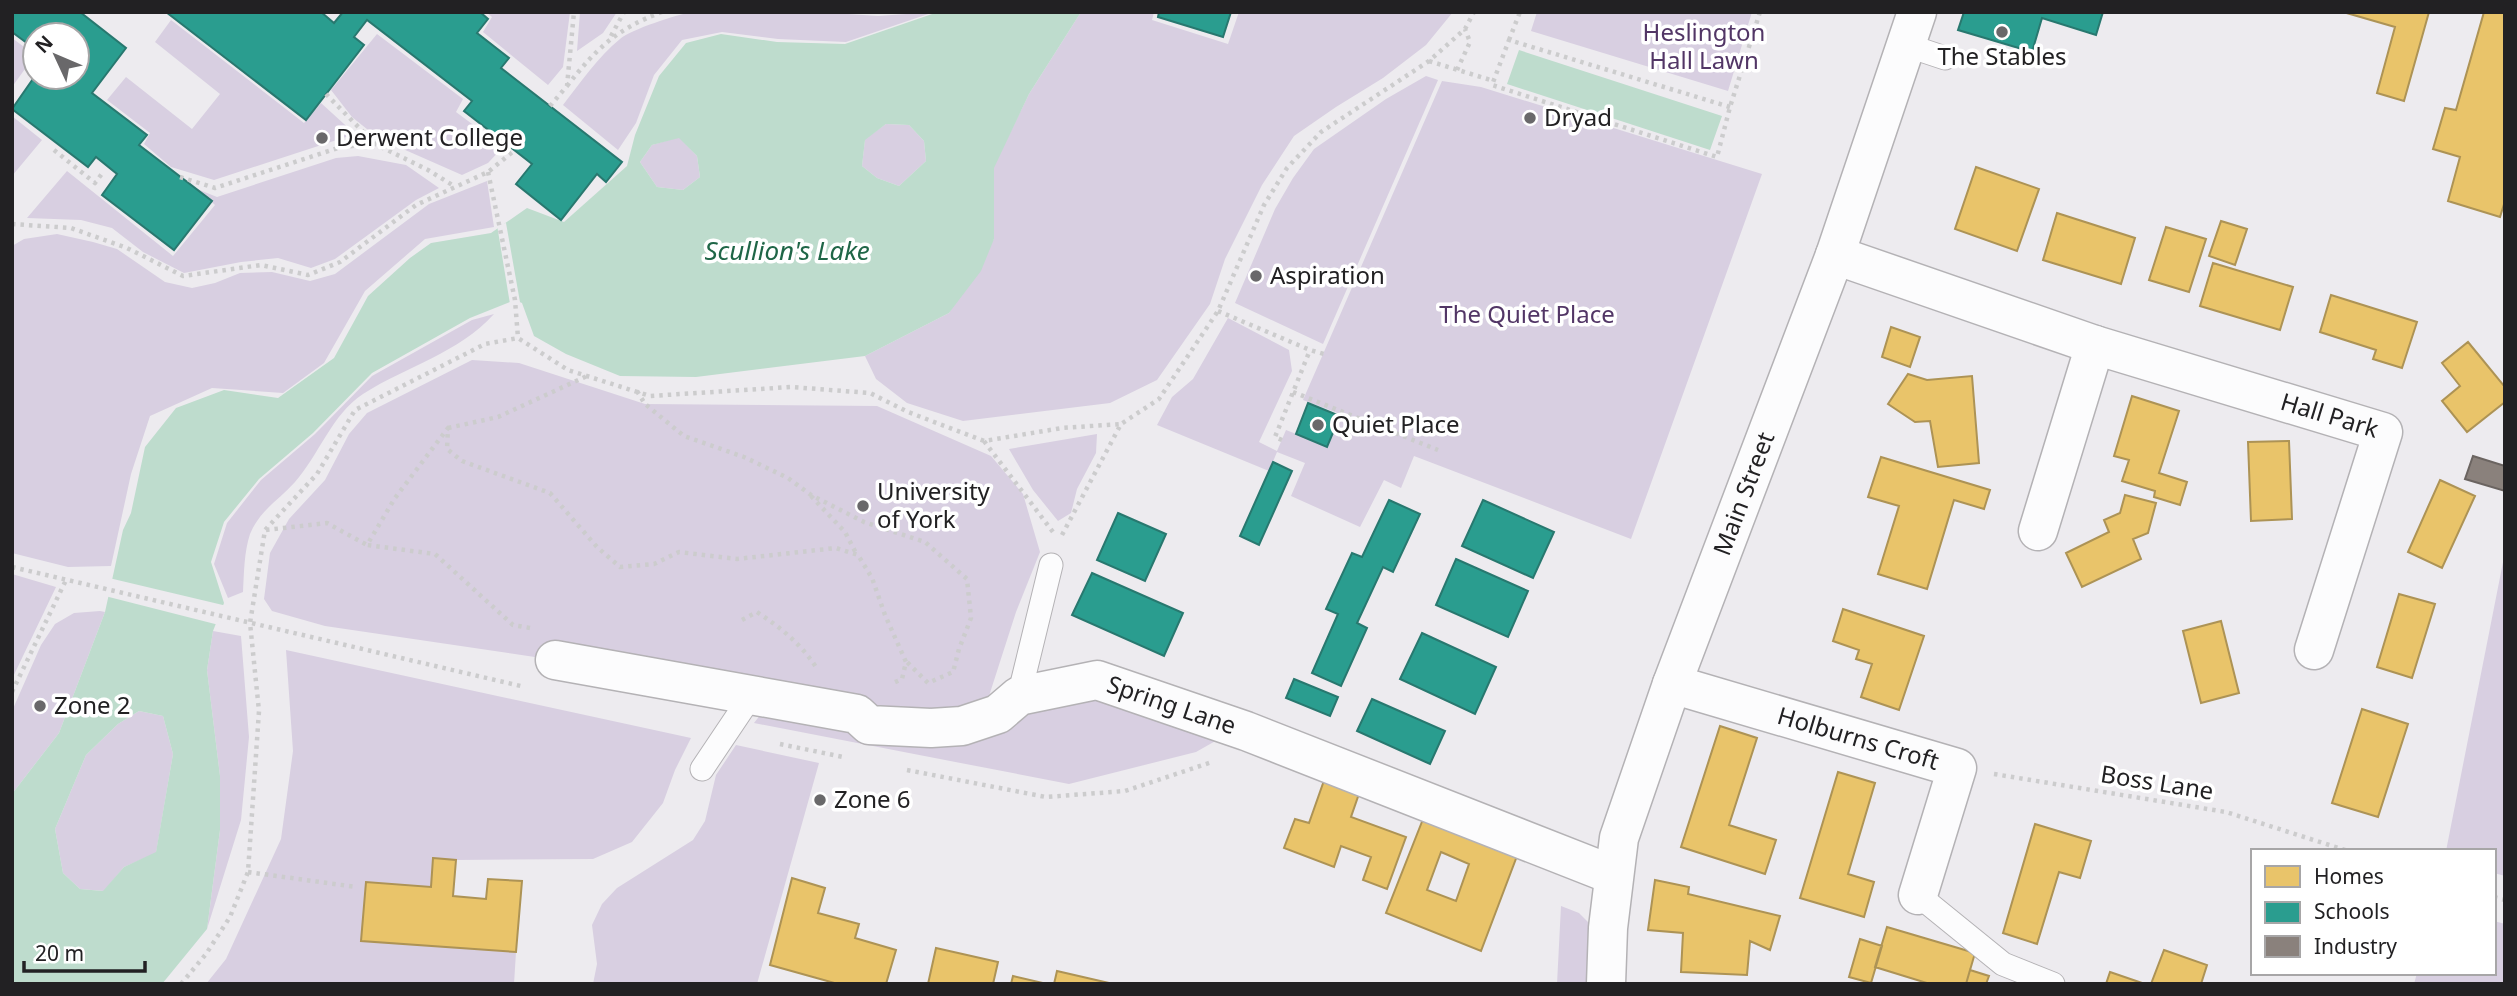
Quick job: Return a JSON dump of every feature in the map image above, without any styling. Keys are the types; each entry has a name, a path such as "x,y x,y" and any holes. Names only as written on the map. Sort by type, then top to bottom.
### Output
{"street":[{"name":"Main Street","path":"1606,984 1613,875 1619,838 1672,684 1835,255 1911,29"},
{"name":"Hall Park","path":"1835,255 2095,345 2383,432 2314,650"},
{"path":"2038,531 2095,345"},
{"name":"Spring Lane","path":"547,645 751,696 857,714 869,725 931,728 962,726 998,714 1019,696 1097,680 1247,731 1613,875"},
{"name":"Holburns Croft","path":"1672,684 1957,768 1918,895"}],"lane":[{"path":"1911,29 1945,58"},
{"path":"1019,696 1051,565"},
{"path":"702,769 751,696"},
{"path":"1918,895 2003,964 2053,984"}],"path":[{"path":"567,86 574,12"},
{"path":"610,39 624,12"},
{"path":"550,106 591,56 610,39 637,22 662,12"},
{"path":"984,441 1059,540 1121,424 1158,399 1218,311 1264,205 1287,168 1321,132 1429,61 1465,29 1474,12"},
{"path":"1520,12 1492,85 1717,157 1760,12"},
{"path":"1457,70 1471,42 1465,29"},
{"path":"1509,40 1730,107"},
{"path":"1429,61 1494,81"},
{"path":"326,94 375,144 455,186"},
{"path":"180,177 215,188 341,147 375,144"},
{"path":"54,150 95,183 104,171"},
{"path":"13,225 71,228 127,247 183,276 261,265 308,275 341,262 416,205 488,172 515,150"},
{"path":"488,172 515,300 518,338"},
{"path":"1218,311 1310,351 1324,354"},
{"path":"181,984 206,954 230,917 248,872 259,711 250,623 265,530 317,474 355,410 485,344 518,338 568,370 650,396 791,387 870,393 908,412 984,441 1062,428 1121,424"},
{"path":"1282,439 1275,437 1310,351"},
{"path":"367,545 395,498 448,428 498,417 587,376"},
{"path":"637,391 645,404 684,436 744,457 788,478 805,491 845,532 872,578 906,662 928,683 953,672 971,618 967,579 925,542 864,522 805,491"},
{"path":"1293,392 1438,450"},
{"path":"448,428 447,449 462,461 550,493 597,547 620,567 654,564 679,552 737,559 836,548 858,555"},
{"path":"265,530 327,523 367,545 435,554 513,625 547,645"},
{"path":"12,567 250,623"},
{"path":"12,692 66,580"},
{"path":"742,620 757,612 781,628 804,649 820,673"},
{"path":"880,689 902,679 906,662"},
{"name":"Boss Lane","path":"1957,768 2225,812 2342,849"},
{"path":"248,872 356,887"}],"green space":[{"path":"486,12 570,12 563,67 548,85 483,32 492,17"},
{"path":"580,12 617,12 603,33 577,51"},
{"path":"692,12 818,12 878,16 934,12 846,42 778,39 722,32 682,40 654,75 636,123 618,150 563,105 597,62 620,39 665,19"},
{"path":"1081,12 1154,12 1152,20 1228,44 1239,12 1453,12 1426,45 1383,78 1294,136 1262,185 1225,259 1210,304 1157,380 1110,403 963,421 907,403 876,379 865,356 949,313 994,239 993,168 1029,94"},
{"name":"Heslington Hall Lawn","path":"1537,12 1752,12 1728,91 1531,31"},
{"path":"171,20 304,123 321,103 355,134 214,180 171,167 144,144 150,133 107,100 126,77 192,129 220,94 155,42"},
{"path":"377,34 463,99 456,112 503,147 488,163 462,175 378,138 352,117 331,90"},
{"path":"12,38 21,45 21,74 12,87"},
{"path":"1426,76 1438,80 1323,344 1235,303 1275,209 1314,149 1386,99"},
{"name":"The Quiet Place","path":"1442,81 1481,87 1762,174 1631,539 1414,456 1401,488 1384,480 1360,527 1291,496 1305,463 1277,452 1269,471 1157,425 1172,397 1193,379 1228,318 1289,350 1292,371 1259,442 1277,451 1286,430 1327,446 1340,414 1303,400"},
{"path":"12,116 42,140 12,176"},
{"path":"886,124 909,125 924,141 926,161 899,186 877,178 862,166 865,139"},
{"path":"679,137 697,156 700,177 683,190 657,187 640,162 652,145"},
{"path":"358,156 406,165 439,188 416,200 335,259 311,268 278,258 184,273 143,252 112,228 81,220 27,218 67,171 173,256 215,205 197,189 217,197 336,158"},
{"path":"487,181 494,227 425,239 365,291 324,363 283,393 212,388 150,416 131,474 111,566 68,567 12,553 12,246 24,239 57,234 93,242 117,249 165,282 192,288 240,273 272,272 310,281 335,274 429,204"},
{"path":"494,314 449,349 380,384 352,402 334,424 304,471 254,526 247,548 243,592 228,598 214,564 227,523 261,480 315,434 372,376 472,320"},
{"path":"472,360 519,363 645,404 877,406 991,456 1023,494 1040,552 1016,612 989,696 989,730 1044,706 1090,695 1226,735 1196,752 1069,784 754,723 761,714 555,660 325,626 272,611 264,599 270,553 289,519 325,480 349,434 367,413"},
{"path":"1097,434 1096,453 1077,489 1071,513 1058,521 1033,490 1009,449"},
{"path":"2505,552 2505,876 2496,874 2496,849 2446,849"},
{"path":"12,574 56,587 12,679"},
{"path":"105,612 59,733 12,794 12,711 41,645 55,624 74,613"},
{"path":"213,631 241,636 249,737 241,820 207,929 220,830 220,776 207,670"},
{"path":"286,650 691,738 663,803 632,842 593,859 433,858 431,887 366,883 362,940 516,952 514,984 206,984 226,959 281,839 293,751"},
{"path":"139,711 163,716 173,754 156,853 124,867 104,891 80,889 63,873 55,829 86,755 118,724"},
{"path":"736,745 819,763 757,984 593,984 597,964 592,925 602,904 617,888 693,840 705,821 716,775"},
{"path":"1561,906 1579,913 1589,923 1587,984 1557,984"},
{"path":"2496,922 2505,924 2505,984 2414,984 2416,975 2496,975"}],"water":[{"name":"Scullion's Lake","path":"938,12 1081,12 1029,94 994,168 994,239 981,271 949,313 865,356 696,377 620,376 566,354 534,336 522,303 515,300 470,318 372,373 313,433 259,479 224,522 211,562 224,603 213,631 207,670 220,776 220,830 207,929 162,984 12,984 12,794 59,733 105,612 145,447 176,408 224,390 278,398 334,358 368,296 431,243 491,233 527,208 564,222 627,166 635,135 659,76 686,43 721,34 777,42 845,44","holes":["886,124 909,125 924,141 926,161 899,186 877,178 862,166 865,140","679,138 697,156 700,177 683,190 657,187 640,162 652,145","139,711 163,716 173,754 156,852 124,867 103,891 80,889 63,873 55,829 86,755 118,724"]},
{"path":"1519,50 1722,116 1710,150 1507,84"}],"pier":[{"path":"506,223 520,302 510,304 497,225"},
{"path":"109,578 227,606 219,625 105,596"}],"building: Homes":[{"path":"2343,12 2429,12 2404,101 2377,93 2395,27"},
{"path":"2484,12 2505,12 2505,201 2500,217 2448,201 2460,157 2433,149 2445,108 2456,110"},
{"path":"1976,167 2039,189 2017,251 1955,229"},
{"path":"2057,213 2135,238 2121,284 2043,260"},
{"path":"2221,221 2247,229 2235,265 2209,256"},
{"path":"2166,227 2206,239 2189,292 2149,280"},
{"path":"2213,263 2293,287 2280,330 2200,306"},
{"path":"2331,295 2417,322 2402,368 2373,359 2376,350 2320,332"},
{"path":"1891,327 1920,337 1910,367 1882,357"},
{"path":"2468,342 2505,387 2505,402 2467,432 2442,401 2460,386 2442,363"},
{"path":"1908,374 1927,380 1972,376 1979,463 1938,467 1930,421 1915,422 1888,404"},
{"path":"2132,396 2179,411 2159,473 2187,482 2180,505 2154,497 2155,491 2122,481 2129,460 2114,456"},
{"path":"2289,441 2292,519 2251,521 2248,442"},
{"path":"1881,457 1990,490 1984,509 1954,500 1927,589 1878,574 1899,506 1868,497"},
{"path":"2440,480 2475,496 2442,568 2408,552"},
{"path":"2125,495 2156,503 2148,533 2133,539 2141,559 2082,587 2066,553 2109,532 2104,520 2120,513"},
{"path":"2399,594 2435,604 2412,678 2377,667"},
{"path":"1843,609 1924,636 1899,710 1861,697 1872,664 1856,659 1859,650 1833,641"},
{"path":"2221,621 2239,693 2201,703 2183,631"},
{"path":"2362,709 2408,724 2378,817 2332,803"},
{"path":"1720,726 1757,738 1729,825 1776,840 1765,874 1681,847"},
{"path":"1327,772 1362,785 1351,817 1406,837 1387,889 1363,880 1371,857 1341,846 1334,867 1284,848 1295,819 1309,823"},
{"path":"1838,772 1875,783 1848,874 1874,882 1864,917 1800,898"},
{"path":"1427,809 1520,848 1481,951 1386,913","holes":["1441,852 1469,864 1456,901 1427,890"]},
{"path":"2035,824 2091,841 2080,878 2059,872 2037,944 2003,933"},
{"path":"433,858 456,860 453,896 486,899 488,879 522,881 516,952 361,941 366,882 431,887"},
{"path":"792,878 825,888 818,913 859,924 855,938 896,950 886,984 838,984 770,965"},
{"path":"1655,880 1689,887 1688,894 1780,916 1770,950 1750,941 1747,975 1681,972 1683,933 1648,930"},
{"path":"1887,927 1975,953 1966,984 1930,984 1875,967"},
{"path":"1860,939 1882,946 1871,983 1849,977"},
{"path":"936,948 998,962 993,984 928,984"},
{"path":"2164,950 2207,965 2201,984 2151,984"},
{"path":"1970,970 1989,976 1986,984 1966,984"},
{"path":"1057,971 1109,983 1054,984"},
{"path":"2110,972 2145,984 2106,984"},
{"path":"1013,976 1047,984 1011,984"}],"building: Schools":[{"path":"12,12 80,12 126,48 92,93 147,135 139,145 212,201 174,250 102,195 117,174 96,157 88,167 12,109 25,91 91,91 91,21 21,21 21,39 12,32"},
{"name":"Derwent College","path":"166,12 321,12 334,23 343,12 480,12 488,19 477,33 509,58 501,68 622,162 606,182 597,174 561,220 516,184 532,164 464,111 472,101 367,20 354,37 364,45 306,120"},
{"path":"1159,12 1231,12 1223,37 1158,17"},
{"name":"The Stables","path":"1964,12 2103,12 2096,35 2042,18 2032,52 1958,30"},
{"name":"Quiet Place","path":"1308,403 1340,416 1327,447 1296,434"},
{"path":"1273,462 1292,471 1259,545 1240,536"},
{"path":"1389,500 1420,514 1393,572 1383,567 1357,623 1367,628 1341,686 1312,673 1338,614 1326,609 1352,553 1362,557"},
{"path":"1483,500 1554,532 1533,578 1462,546"},
{"path":"1118,513 1166,534 1145,581 1097,560"},
{"path":"1456,559 1528,591 1508,637 1436,605"},
{"path":"1092,573 1183,613 1164,656 1072,615"},
{"path":"1422,633 1496,667 1475,714 1400,679"},
{"path":"1294,679 1338,697 1330,716 1286,698"},
{"path":"1372,699 1445,731 1430,764 1357,731"}],"building: Industry":[{"path":"2473,456 2505,466 2505,491 2465,479"}],"place":[{"name":"The Stables","path":"2002,32"},
{"name":"Dryad","path":"1530,118"},
{"name":"Derwent College","path":"322,138"},
{"name":"Aspiration","path":"1256,276"},
{"name":"Quiet Place","path":"1318,425"},
{"name":"University of York","path":"863,506"},
{"name":"Zone 2","path":"40,706"},
{"name":"Zone 6","path":"820,800"}]}
